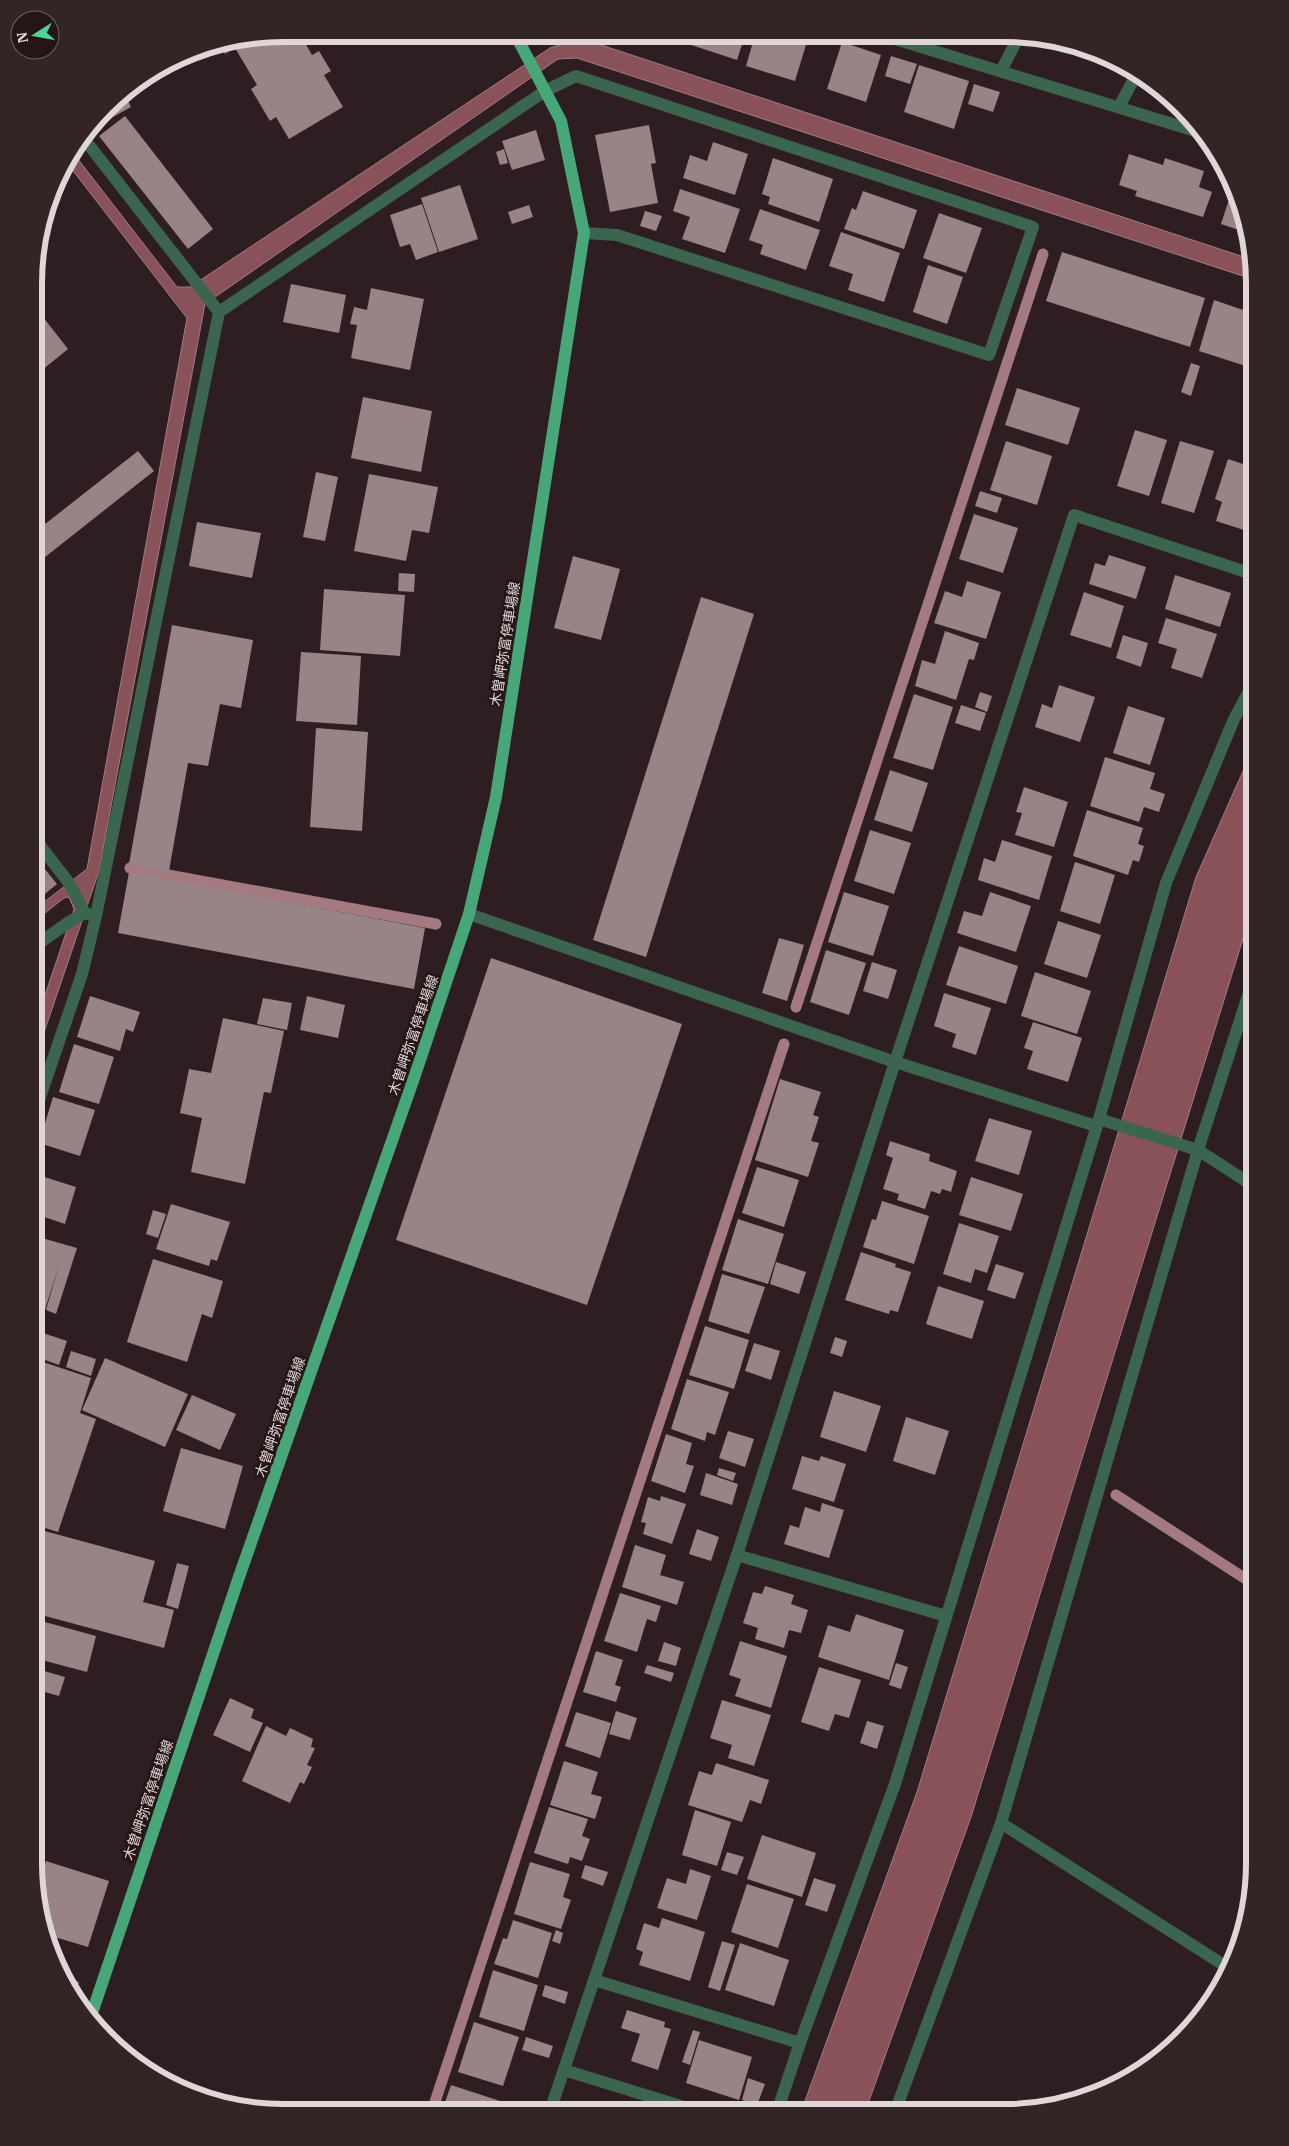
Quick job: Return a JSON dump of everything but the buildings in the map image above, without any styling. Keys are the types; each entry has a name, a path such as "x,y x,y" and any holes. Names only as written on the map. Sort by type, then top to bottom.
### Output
{"main road":[{"name":"木曽岬弥富停車場線","path":"93,2010 239,1577 414,1078 469,914 496,797 584,233 561,120 518,42"}],"street":[{"path":"902,42 1191,130"},
{"path":"1001,71 1016,43"},
{"path":"42,1091 82,974 90,915 216,308 542,85 576,76 1032,227 989,355 617,235 584,233"},
{"path":"1119,107 1133,80"},
{"path":"88,143 216,308"},
{"path":"552,2104 737,1555 895,1062 1074,515 1246,572"},
{"path":"781,2104 800,2043 895,1784 1098,1123 1166,883 1234,719 1246,697"},
{"path":"42,848 69,883 90,915"},
{"path":"469,914 895,1062 1098,1123 1113,1123 1193,1149 1246,1182"},
{"path":"42,941 69,922 90,915"},
{"path":"898,2104 1001,1823 1193,1149 1246,999"},
{"path":"737,1555 946,1616"},
{"path":"1001,1823 1224,1965"},
{"path":"594,1980 800,2043"},
{"path":"564,2070 674,2104"}],"shaded area":[{"path":"568,42 592,42 1245,257 1246,277 577,58 558,59 205,304 99,871 42,1038 42,1004 74,909 69,897 64,898 42,915 42,904 87,869 187,318 72,169 78,159 177,287 190,287 550,48"},
{"path":"1246,764 1246,929 971,1817 868,2104 804,2104 917,1792 1196,877"}],"waterway":[{"path":"796,1007 1043,254"},
{"path":"130,868 436,924"},
{"path":"434,2104 784,1044"},
{"path":"1116,1495 1246,1579"}]}
